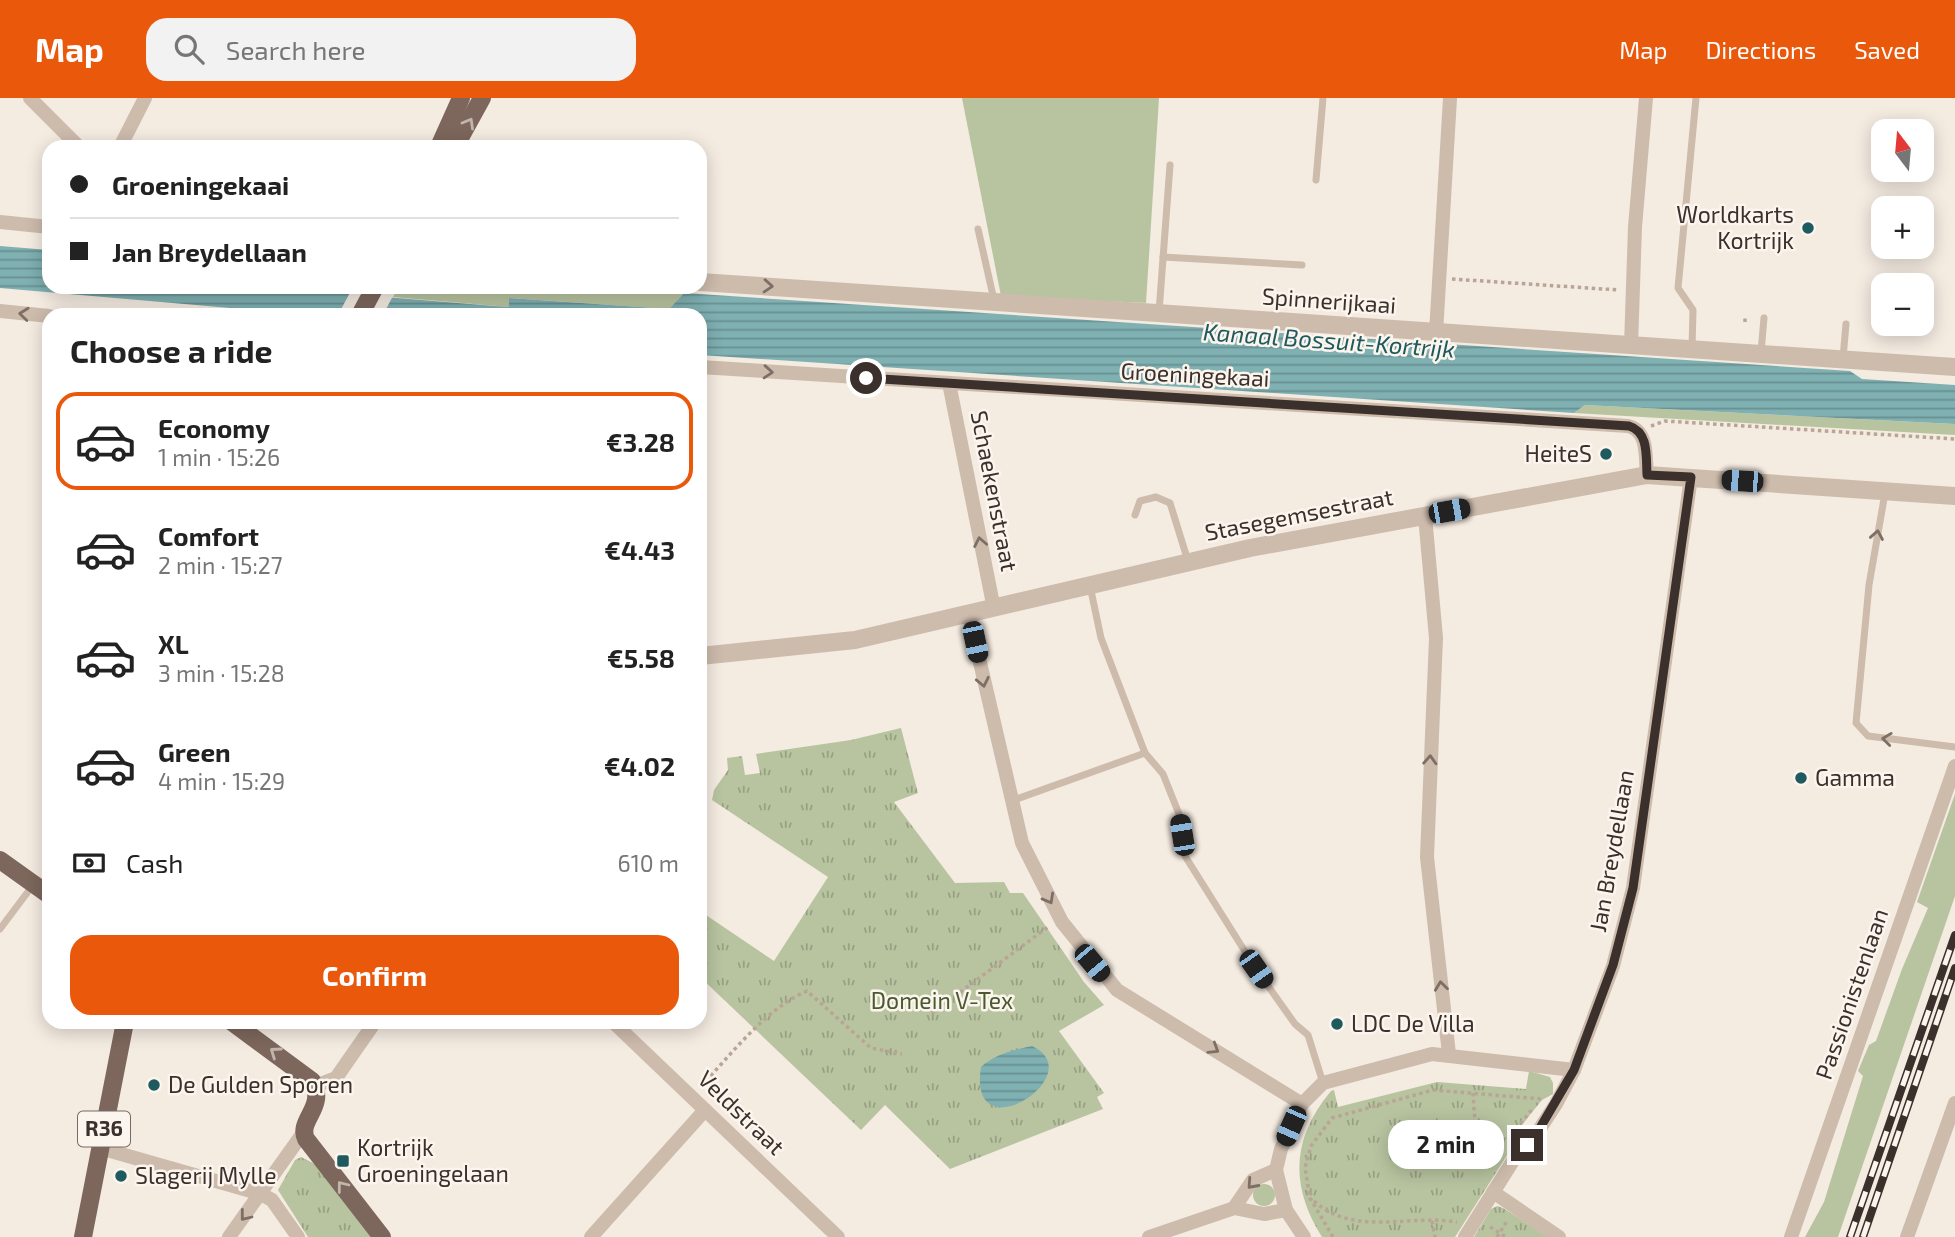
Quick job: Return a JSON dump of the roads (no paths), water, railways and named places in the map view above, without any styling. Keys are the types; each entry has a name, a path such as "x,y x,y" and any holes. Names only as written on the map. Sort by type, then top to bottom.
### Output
{"main road":[{"path":"442,140 461,98"},
{"path":"459,140 482,98"},
{"path":"0,860 42,890"},
{"name":"R36","path":"83,1237 124,1029"},
{"path":"242,1029 304,1072 315,1086 317,1103 303,1133 382,1237"}],"street":[{"path":"30,98 72,140"},
{"path":"124,140 145,98"},
{"path":"1436,333 1450,98"},
{"path":"1632,346 1635,227 1646,98"},
{"path":"0,222 42,226"},
{"name":"Spinnerijkaai","path":"707,282 1955,367"},
{"path":"0,311 42,315"},
{"name":"Groeningekaai","path":"707,367 1624,425 1640,430 1647,475"},
{"name":"Schaekenstraat","path":"949,383 994,608"},
{"name":"Stasegemsestraat","path":"707,655 855,640 1188,562 1647,475 1955,496"},
{"name":"Jan Breydellaan","path":"1463,1230 1476,1218 1516,1156 1537,1133 1556,1104 1574,1070 1613,965 1633,888 1691,477"},
{"path":"1424,516 1436,638 1427,857 1449,1054"},
{"path":"969,615 1010,802 1022,843 1062,922 1117,989 1301,1104"},
{"name":"Passionistenlaan","path":"1791,1237 1955,766"},
{"path":"315,1086 336,1078 370,1029"},
{"name":"Veldstraat","path":"620,1029 838,1237"},
{"path":"1304,1237 1286,1210 1276,1170 1281,1149 1301,1104 1324,1083 1424,1055 1449,1054 1574,1070"},
{"path":"1907,1237 1955,1103"},
{"path":"592,1237 705,1110"},
{"path":"229,1237 303,1133"},
{"path":"100,1148 261,1194 272,1200 298,1237"},
{"path":"1234,1208 1253,1180 1276,1170"},
{"path":"1493,1192 1559,1237"},
{"path":"1149,1237 1234,1208 1264,1214 1286,1210"}],"lane":[{"path":"1316,180 1323,98"},
{"path":"1692,350 1693,310 1678,288 1696,98"},
{"path":"1159,312 1170,164"},
{"path":"978,229 997,302"},
{"path":"1163,257 1302,265"},
{"path":"1761,354 1764,318"},
{"path":"1843,360 1846,324"},
{"path":"1885,492 1869,584 1856,723 1868,736 1955,747"},
{"path":"1135,515 1140,501 1156,497 1170,503 1188,562"},
{"path":"1090,586 1101,638 1145,753 1163,774 1175,804 1185,856 1256,969 1295,1024 1308,1035 1324,1083"},
{"path":"1010,802 1145,753"},
{"path":"0,929 34,884"}],"water":[{"path":"0,246 42,249 42,292 0,288"},
{"path":"69,294 377,294 384,297 509,307 509,298 654,308 352,307 229,308"},
{"name":"Kanaal Bossuit-Kortrijk","path":"683,294 699,294 1850,371 1862,379 1955,385 1955,424 1585,405 1574,413 707,355 707,308 670,308"},
{"path":"1032,1046 1047,1059 1048,1074 1039,1088 1024,1100 1007,1107 992,1105 982,1093 981,1067 999,1056"}],"railway":[{"path":"1850,1237 1955,935"},
{"path":"1863,1237 1955,968"}],"place":[{"name":"Worldkarts Kortrijk","path":"1808,228"},
{"name":"HeiteS","path":"1606,454"},
{"name":"Gamma","path":"1801,778"},
{"name":"LDC De Villa","path":"1337,1024"},
{"name":"De Gulden Sporen","path":"154,1085"},
{"name":"Kortrijk Groeningelaan","path":"343,1161"},
{"name":"Slagerij Mylle","path":"121,1176"}],"park label":[{"name":"Domein V-Tex","path":"942,1001"}]}
